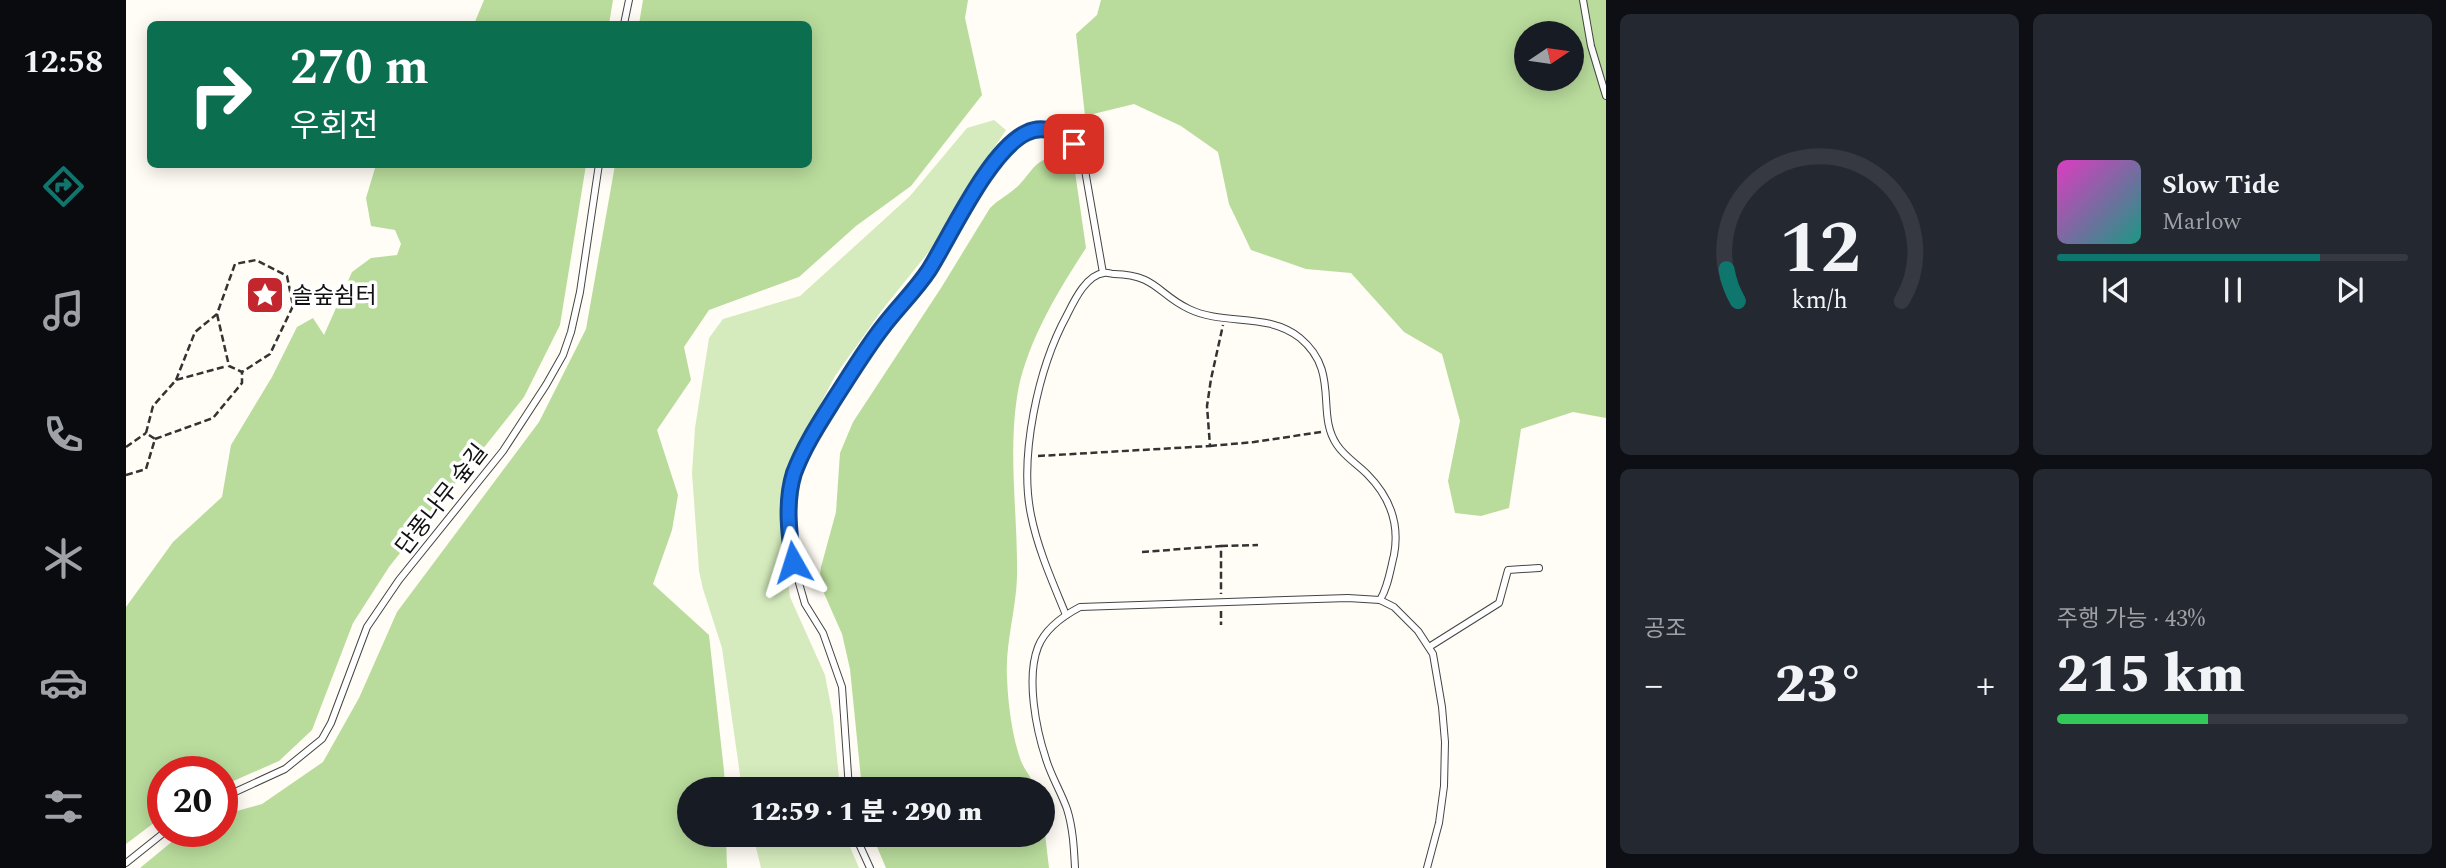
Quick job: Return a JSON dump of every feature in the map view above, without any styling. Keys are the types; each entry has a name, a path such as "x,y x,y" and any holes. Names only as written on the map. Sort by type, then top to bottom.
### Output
{"lane":[{"path":"624,21 628,0"},
{"path":"1583,0 1591,46 1606,96"},
{"path":"848,777 842,687 823,633 805,604 793,562 789,535 789,491 804,450 881,328 928,271 981,181 1012,143 1024,133 1037,129 1051,130 1074,144 1082,153 1103,273"},
{"name":"단풍나무 숲길","path":"238,791 285,769 322,739 331,723 367,627 399,580 503,451 546,385 563,355 571,332 580,292 598,168"},
{"path":"1066,615 1037,537 1031,513 1028,489 1030,456 1035,410 1056,335 1084,286 1103,273 1125,274 1150,281 1188,309 1225,318 1268,323 1300,338 1313,353 1326,381 1329,430 1344,453 1366,473 1389,501 1394,518 1395,546 1385,591 1380,600"},
{"path":"1429,647 1499,603 1508,570 1539,568"},
{"path":"1075,868 1073,837 1066,808 1045,758 1038,729 1033,677 1038,648 1044,636 1066,615 1080,607 1348,598 1380,600 1394,607 1418,631 1433,654 1438,675 1445,742 1444,786 1439,823 1427,868"},
{"path":"126,863 147,846"},
{"path":"860,847 870,868"}],"path":[{"path":"126,447 146,433 153,406 176,380 195,332 217,314 235,264 256,260 287,276 293,306 270,354 242,372"},
{"path":"217,314 229,366"},
{"path":"1210,446 1208,406 1211,379 1225,318"},
{"path":"176,380 229,366 242,372"},
{"path":"155,439 213,418 242,383 242,372"},
{"path":"1030,456 1210,446 1329,430"},
{"path":"146,433 155,439"},
{"path":"126,475 146,469 155,439"},
{"path":"1142,551 1258,544"},
{"path":"1220,578 1221,546"}],"green space":[{"path":"484,0 613,0 610,21 475,21"},
{"path":"643,0 968,0 965,18 982,95 911,186 856,226 799,277 709,310 684,347 691,380 657,430 678,495 672,530 653,584 709,635 724,771 724,777 677,777 677,847 726,847 727,868 140,868 166,847 238,847 238,811 262,804 323,762 359,698 397,612 539,422 586,329 614,168 812,168 812,21 640,21"},
{"path":"1101,0 1606,0 1606,418 1573,412 1521,429 1509,508 1481,516 1455,513 1448,481 1460,421 1442,354 1404,332 1351,273 1306,269 1251,250 1229,204 1218,152 1181,126 1134,104 1085,116 1076,34 1097,15"},
{"path":"994,120 1006,130 935,244 882,310 835,376 802,439 784,484 783,542 790,597 825,675 833,717 839,777 740,777 722,648 699,571 692,473 695,428 709,338 723,319 800,296 910,196 967,128"},
{"path":"1059,156 1074,165 1086,248 1054,300 1035,338 1021,377 1014,419 1017,577 1007,665 1008,688 1018,751 1030,777 861,777 850,669 842,634 819,582 836,512 840,453 853,422 990,208 1017,187 1040,162"},
{"path":"375,168 586,168 560,325 524,397 389,567 353,623 312,730 279,761 238,779 238,756 147,756 147,828 126,844 126,607 173,542 222,497 231,445 272,377 297,327 313,318 324,335 352,272 371,258 397,255 401,244 395,230 371,226 366,198"},
{"path":"756,847 850,847 859,868 761,868"},
{"path":"877,847 1047,847 1049,868 886,868"}],"place":[{"name":"솔숲쉼터","path":"265,295"}],"route":[{"path":"793,562 788,509 794,472 820,421 881,328 911,295 928,271 981,181 1012,143 1024,133 1037,129 1051,130 1074,144"}]}
